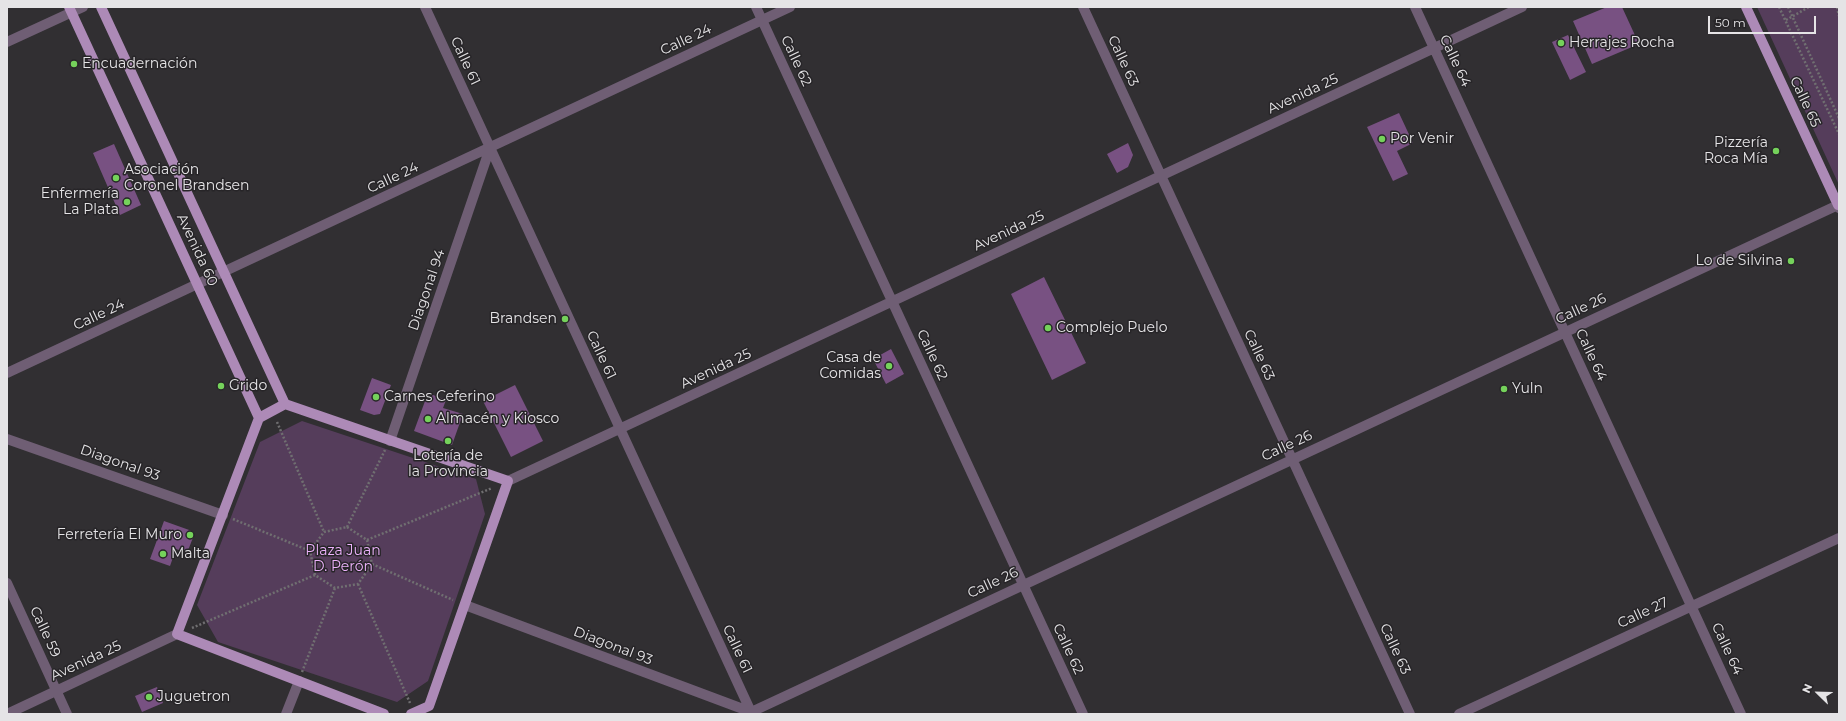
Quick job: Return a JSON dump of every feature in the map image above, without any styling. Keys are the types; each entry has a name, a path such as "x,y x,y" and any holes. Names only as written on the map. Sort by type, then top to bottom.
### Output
{"main road":[{"name":"Avenida 60","path":"101,7 285,404"},
{"name":"Calle 65","path":"1746,7 1839,206"},
{"name":"Avenida 60","path":"70,10 259,418"},
{"path":"384,714 177,634 259,418 285,404 508,481 465,605 431,710 412,713"}],"street":[{"path":"7,42 70,10 83,7"},
{"name":"Calle 61","path":"424,7 750,713"},
{"name":"Calle 62","path":"756,7 1083,714"},
{"name":"Calle 24","path":"7,373 790,7"},
{"name":"Calle 63","path":"1083,7 1410,714"},
{"name":"Calle 64","path":"1415,7 1741,714"},
{"name":"Avenida 25","path":"508,481 1522,7"},
{"name":"Diagonal 94","path":"390,440 490,148"},
{"name":"Calle 26","path":"750,713 1292,459 1839,206"},
{"name":"Diagonal 93","path":"7,439 223,514"},
{"name":"Calle 27","path":"1459,714 1839,538"},
{"name":"Calle 59","path":"7,583 68,714"},
{"name":"Diagonal 93","path":"465,605 750,713"},
{"name":"Avenida 25","path":"7,714 177,634"},
{"path":"286,714 299,681"}],"path":[{"path":"1779,7 1839,134"},
{"path":"1788,7 1839,118"},
{"path":"1786,20 1809,7"},
{"path":"1836,7 1839,16"},
{"path":"272,411 324,532"},
{"path":"347,527 390,440"},
{"path":"367,540 508,481"},
{"path":"223,514 310,551"},
{"path":"347,527 367,540 372,564 358,584 335,588 315,575 310,551 324,532 347,527"},
{"path":"372,564 465,605"},
{"path":"177,634 315,575"},
{"path":"358,584 412,713"},
{"path":"299,681 335,588"}],"green space":[{"path":"1757,7 1839,7 1839,185"},
{"name":"Plaza Juan D. Perón","path":"302,421 476,479 485,514 428,681 397,702 218,642 197,605 260,442"}],"building":[{"path":"1607,7 1622,7 1639,44 1592,64 1573,21"},
{"path":"1568,35 1586,72 1570,80 1552,42"},
{"name":"Por Venir","path":"1399,113 1413,143 1397,151 1408,174 1393,181 1367,127"},
{"path":"1128,143 1133,155 1128,167 1117,173 1107,154"},
{"path":"114,144 141,205 120,215 93,153"},
{"name":"Complejo Puelo","path":"1044,277 1086,363 1052,380 1011,294"},
{"name":"Casa de Comidas","path":"891,349 904,374 886,384 873,359"},
{"name":"Carnes Ceferino","path":"372,378 391,385 380,414 374,415 360,410"},
{"path":"515,385 543,441 511,457 483,401"},
{"path":"428,393 446,400 443,408 463,414 452,445 414,431"},
{"path":"164,521 192,531 194,535 187,553 176,549 170,566 150,559"},
{"path":"157,687 163,703 142,712 135,696"}],"place":[{"name":"Herrajes Rocha","path":"1561,43"},
{"name":"Encuadernación","path":"74,64"},
{"name":"Por Venir","path":"1382,139"},
{"name":"Pizzería Roca Mía","path":"1776,151"},
{"name":"Asociación Coronel Brandsen","path":"116,178"},
{"name":"Enfermería La Plata","path":"127,202"},
{"name":"Lo de Silvina","path":"1791,261"},
{"name":"Brandsen","path":"565,319"},
{"name":"Complejo Puelo","path":"1048,328"},
{"name":"Casa de Comidas","path":"889,366"},
{"name":"Grido","path":"221,386"},
{"name":"Yuln","path":"1504,389"},
{"name":"Carnes Ceferino","path":"376,397"},
{"name":"Almacén y Kiosco","path":"428,419"},
{"name":"Lotería de la Provincia","path":"448,441"},
{"name":"Ferretería El Muro","path":"190,535"},
{"name":"Malta","path":"163,554"},
{"name":"Juguetron","path":"149,697"}]}
